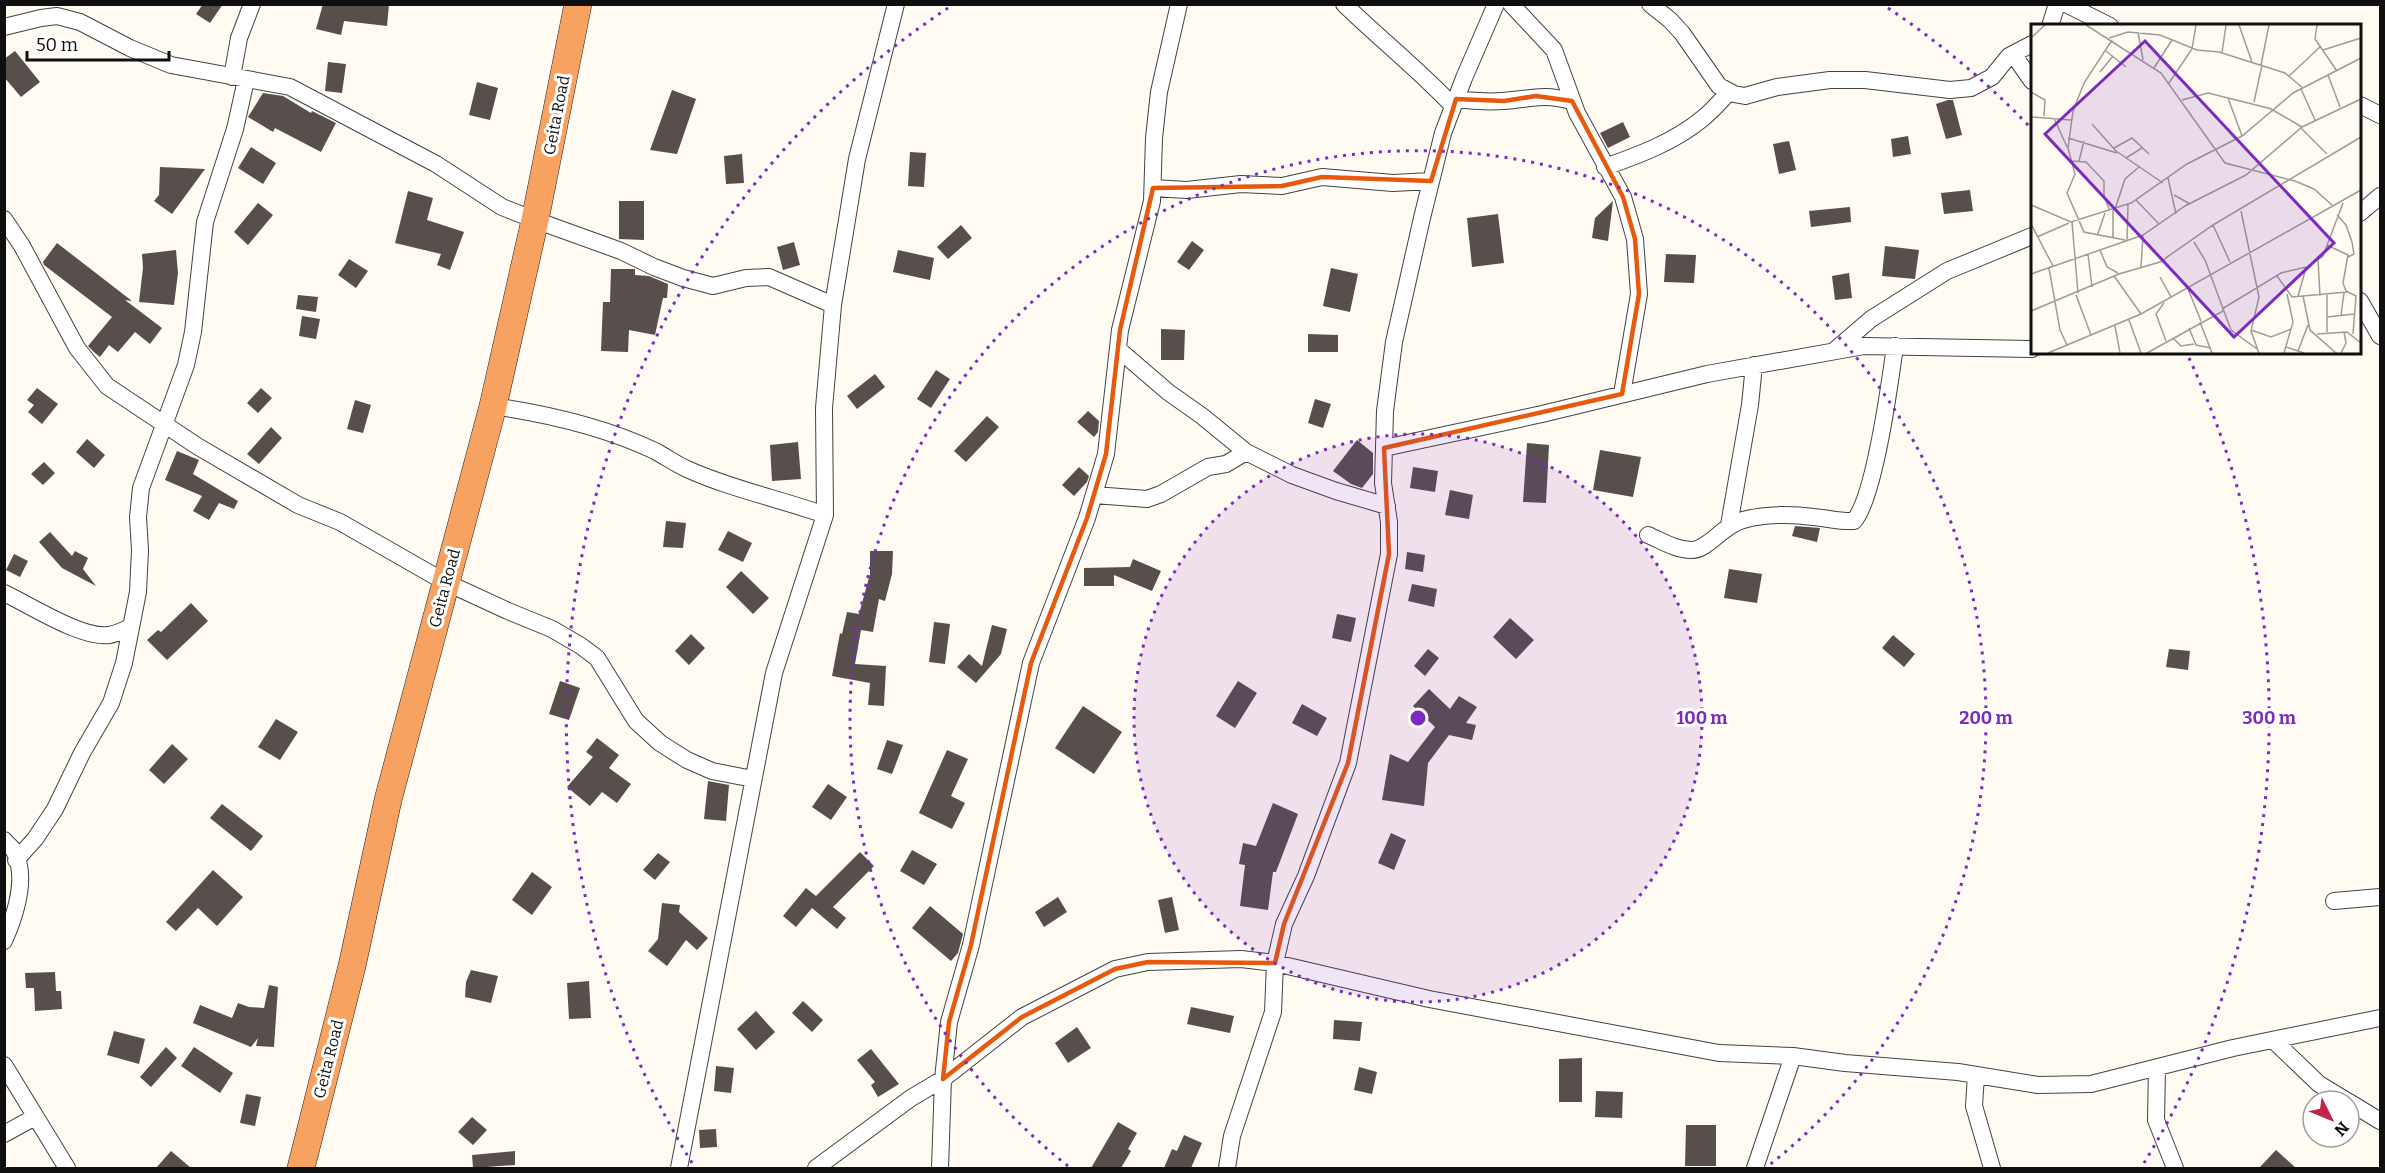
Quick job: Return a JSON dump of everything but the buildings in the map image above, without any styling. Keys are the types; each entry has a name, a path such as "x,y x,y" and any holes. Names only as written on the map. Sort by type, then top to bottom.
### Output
{"highway":[{"name":"Geita Road","path":"301,1168 352,966 388,800 493,406 535,220 578,4"}],"street":[{"path":"16,860 34,839 54,809 82,753 111,703 124,663 138,592 140,550 138,517 141,488 186,365 193,332 205,222 235,129 239,38 252,4"},
{"path":"679,1168 774,673 825,515 824,408 833,305 857,159 896,4"},
{"path":"1164,4 1174,23"},
{"path":"940,1168 943,1079 949,1022 971,945 1032,663 1087,518 1106,454 1120,330 1152,201 1154,138 1159,92 1179,4"},
{"path":"1344,4 1396,53 1454,102 1504,101 1536,96 1572,101"},
{"path":"1227,1168 1232,1136 1273,1012 1275,963 1284,924 1306,876 1348,763 1389,554 1387,506 1383,483 1385,411 1394,342 1443,133 1496,4"},
{"path":"1511,4 1554,50 1572,101 1605,167 1623,196 1635,239 1639,294 1622,394"},
{"path":"1650,4 1682,33 1719,86 1729,92 1745,96 1777,87 1830,80 1865,80 1934,89 1961,90 1983,83 2013,54 2031,45"},
{"path":"2051,24 2057,4"},
{"path":"2066,4 2106,24"},
{"path":"4,27 57,16 80,22 130,48 171,64 290,87 436,164 502,207 621,251 683,278 713,286 746,278 769,277 833,305"},
{"path":"2013,54 2031,80"},
{"path":"1605,167 1670,141 1702,119 1729,92"},
{"path":"2361,106 2380,115"},
{"path":"1153,188 1187,190 1241,183 1282,186 1322,177 1393,183 1431,182"},
{"path":"2361,212 2380,196"},
{"path":"4,219 22,246 83,356 107,386 165,426 290,500 340,522 445,582 552,629 581,646 597,658 636,721 660,743 687,760 712,771 753,779"},
{"path":"1834,351 1871,320 1947,271 2031,236"},
{"path":"2361,303 2380,336"},
{"path":"1384,448 1754,365 1864,346 2031,349"},
{"path":"1648,535 1674,547 1694,550 1706,546 1729,525 1762,517 1811,516 1854,521 1864,504 1870,479 1895,346"},
{"path":"1118,349 1168,392 1202,416 1246,453 1292,475 1387,506"},
{"path":"1729,525 1750,405 1754,365"},
{"path":"493,406 535,412 620,437 654,451 687,469 825,515"},
{"path":"1094,495 1147,499 1161,494 1208,467 1226,464 1246,453"},
{"path":"4,593 68,625 95,635 110,635 131,627"},
{"path":"4,840 15,852 19,871 19,890 12,922 4,941"},
{"path":"2334,901 2380,897"},
{"path":"816,1168 911,1098 943,1079 1022,1017 1115,969 1148,962 1241,959 1275,963 1429,999 1719,1053 1792,1056 1976,1075 2038,1085 2091,1084 2273,1040 2380,1018"},
{"path":"2273,1040 2327,1089"},
{"path":"1755,1168 1792,1056"},
{"path":"4,1065 67,1168"},
{"path":"2157,1068 2156,1120 2175,1168"},
{"path":"1976,1075 1974,1106 1992,1168"},
{"path":"2361,1110 2380,1121"},
{"path":"4,1134 35,1116"}],"highlighted area":[{"path":"1536,96 1572,101 1623,197 1635,239 1639,294 1622,394 1384,448 1389,554 1348,763 1284,924 1275,963 1148,962 1115,969 1022,1017 943,1079 949,1022 971,945 1031,663 1087,518 1106,454 1120,330 1153,188 1282,186 1322,177 1431,181 1456,99 1504,101"}]}
